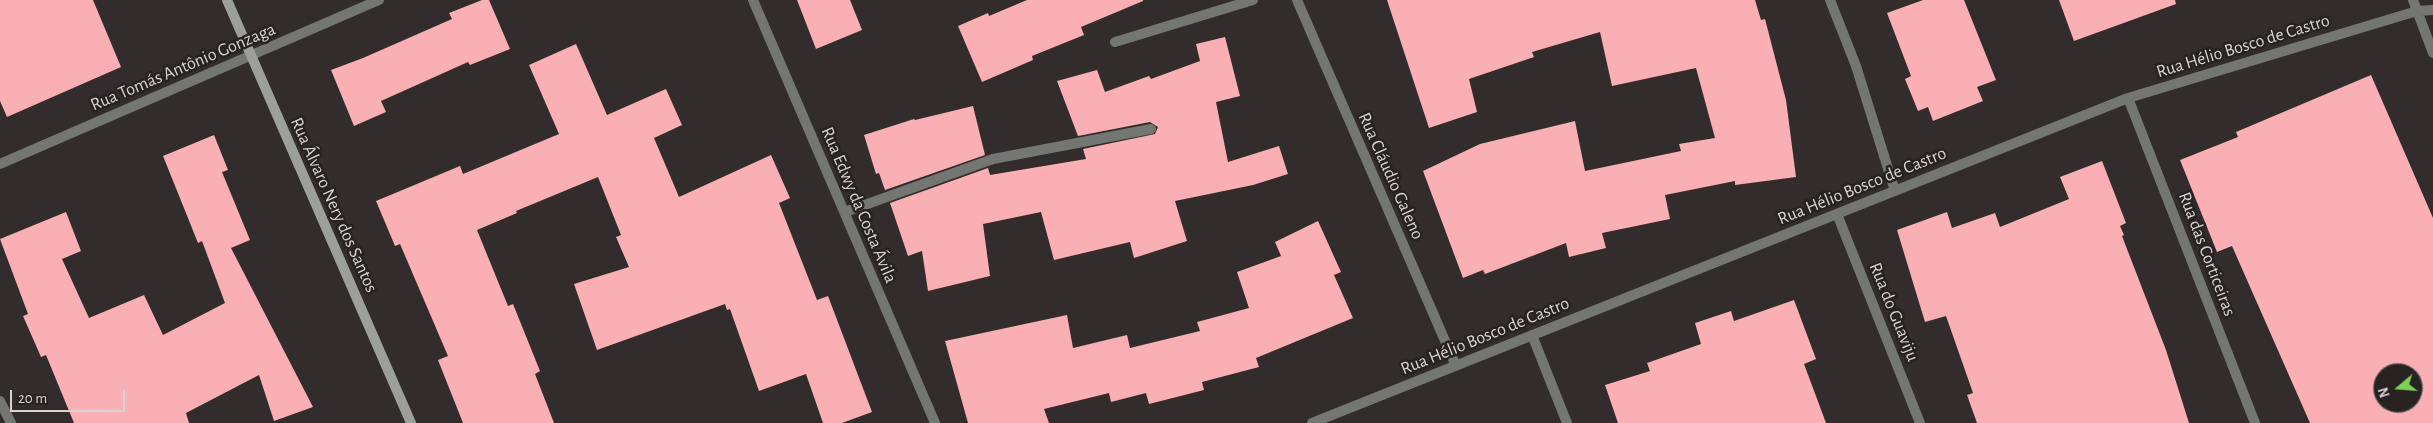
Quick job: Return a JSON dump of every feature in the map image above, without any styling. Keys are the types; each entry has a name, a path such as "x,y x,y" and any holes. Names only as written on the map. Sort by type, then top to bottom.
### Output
{"main road":[{"name":"Rua Álvaro Nery dos Santos","path":"227,0 411,423"}],"street":[{"name":"Rua Tomás Antônio Gonzaga","path":"0,164 379,0"},
{"name":"Rua Edwy da Costa Ávila","path":"753,0 935,423"},
{"path":"1115,42 1253,0"},
{"name":"Rua Cláudio Galeno","path":"1296,0 1456,366"},
{"path":"1830,0 1858,74 1895,191"},
{"path":"2412,0 2433,53"},
{"name":"Rua Hélio Bosco de Castro","path":"1312,423 2128,98 2417,11 2433,10"},
{"name":"Rua das Corticeiras","path":"2128,98 2255,423"},
{"path":"844,212 993,159 1151,128"},
{"name":"Rua do Guaviju","path":"1837,214 1920,423"},
{"path":"1532,335 1567,423"},
{"path":"0,402 11,423"}],"building":[{"path":"0,0 93,0 121,67 7,117 0,101"},
{"path":"482,0 489,0 510,49 470,65 468,62 381,101 386,112 354,126 331,70 452,19 449,13"},
{"path":"797,0 850,0 862,30 816,49"},
{"path":"1027,0 1143,1 1081,27 1084,35 1032,56 1033,60 982,82 958,26 988,13 989,16"},
{"path":"1387,0 1755,0 1761,20 1765,19 1786,100 1796,177 1735,185 1735,181 1665,195 1670,219 1602,233 1606,248 1569,257 1566,243 1485,274 1483,270 1463,278 1423,171 1480,144 1575,121 1585,171 1681,151 1679,144 1715,138 1696,68 1612,86 1600,32 1532,52 1534,57 1469,79 1477,112 1429,128"},
{"path":"1923,0 1964,0 1996,80 1977,87 1983,101 1933,121 1928,107 1918,111 1905,79 1911,76 1887,13"},
{"path":"2059,0 2175,0 2176,4 2074,41"},
{"path":"1225,37 1240,96 1216,102 1228,162 1279,146 1288,174 1253,185 1175,201 1187,241 1134,258 1130,242 1054,260 1041,212 983,224 990,276 928,291 922,251 908,256 890,203 988,168 990,175 1086,159 1083,149 1155,134 1158,127 1150,122 1078,136 1057,81 1097,70 1105,92 1149,76 1151,79 1200,61 1196,44"},
{"path":"576,44 607,115 666,89 682,125 654,138 679,197 771,155 790,198 779,203 817,300 828,296 872,412 842,423 823,423 806,374 759,391 730,309 727,310 725,304 597,350 574,284 629,267 616,237 621,235 598,177 516,211 517,213 477,230 508,306 513,304 540,371 535,374 554,423 463,423 438,360 448,356 400,244 395,246 376,201 460,166 463,174 559,134 529,65"},
{"path":"2371,75 2433,218 2433,423 2310,423 2232,246 2217,252 2180,160 2238,137 2236,132"},
{"path":"973,106 985,155 885,190 879,173 876,174 864,135 914,119"},
{"path":"214,135 228,170 222,172 250,240 231,248 313,407 274,421 259,375 186,413 189,423 74,423 46,355 41,357 23,316 28,314 0,239 66,212 81,251 62,259 89,318 144,295 163,335 225,303 202,241 198,243 163,156"},
{"path":"2102,161 2126,223 2120,226 2124,235 2122,236 2166,350 2189,423 1977,423 1967,395 1973,393 1946,316 1925,322 1897,230 1947,212 1952,228 1995,213 2000,227 2069,199 2060,177"},
{"path":"1318,221 1341,272 1334,275 1353,318 1256,358 1259,367 1202,382 1204,390 1149,404 1146,393 1111,402 1109,393 1044,409 1049,423 968,423 945,341 1067,315 1073,348 1127,335 1130,348 1200,331 1197,322 1249,308 1237,272 1281,256 1275,242"},
{"path":"1794,300 1816,359 1804,364 1826,423 1618,423 1605,385 1650,371 1647,363 1701,344 1695,323 1731,311 1734,321"}]}
